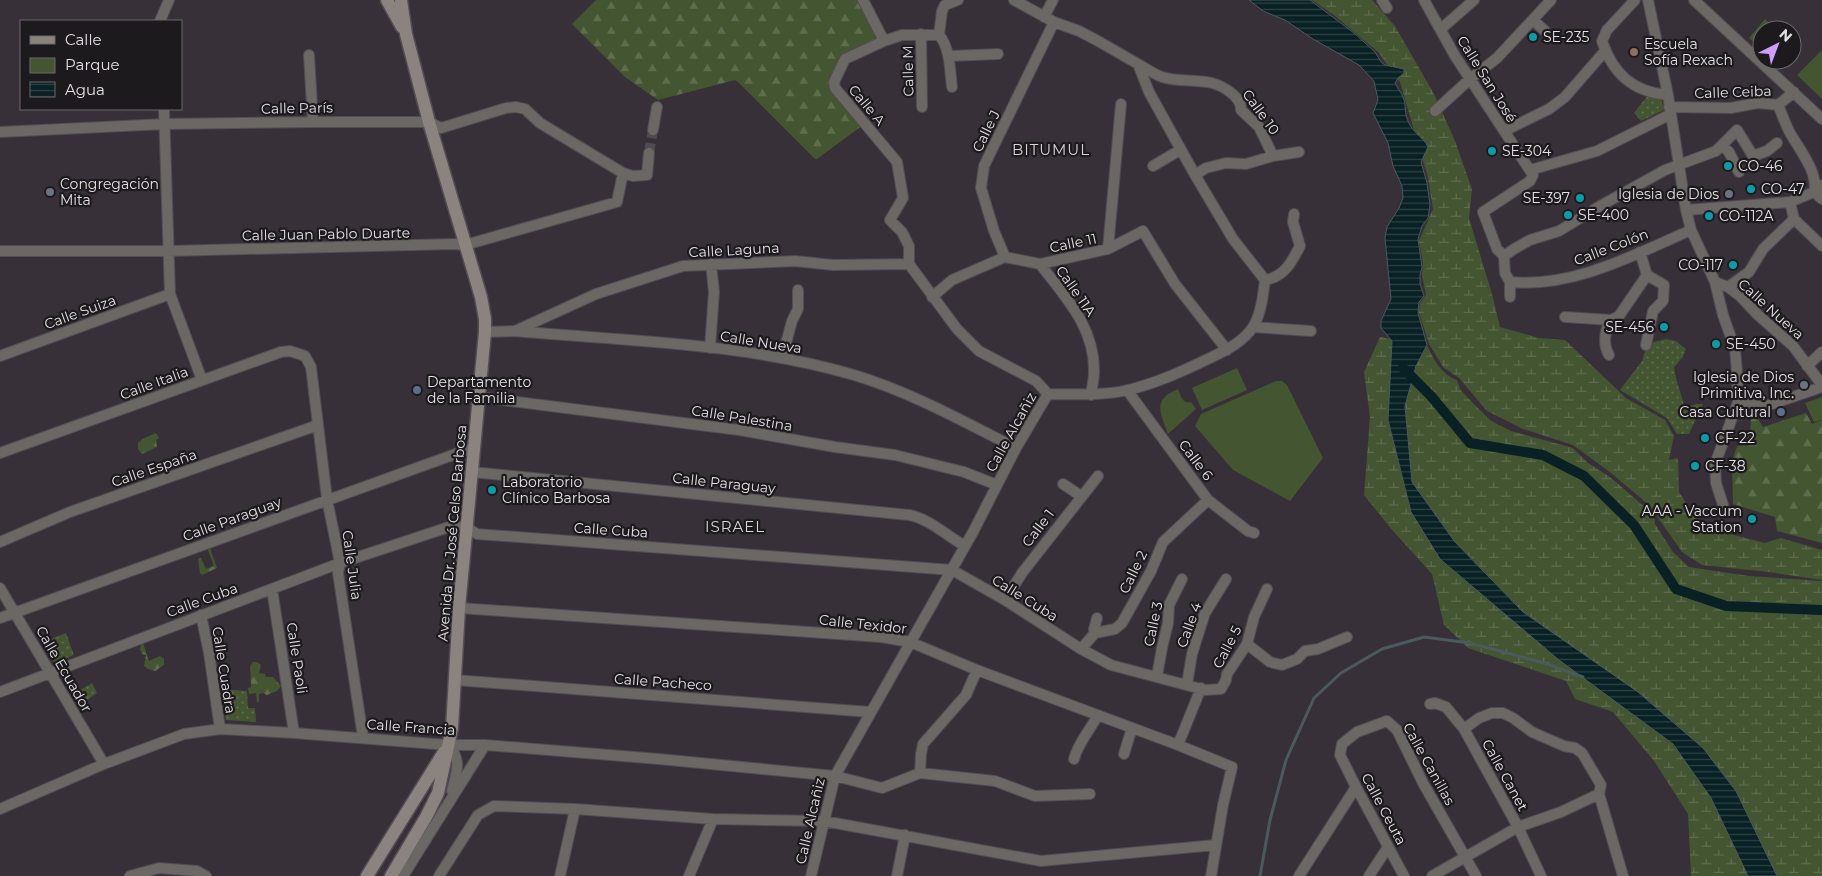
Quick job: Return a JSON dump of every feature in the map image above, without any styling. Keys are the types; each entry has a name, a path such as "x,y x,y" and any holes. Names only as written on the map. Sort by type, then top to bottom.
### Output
{"main road":[{"name":"Avenida Dr. José Celso Barbosa","path":"387,0 406,34"},
{"name":"Avenida Dr. José Celso Barbosa","path":"391,876 438,793 452,728 459,608 485,319 481,297 429,122 406,34 402,0"},
{"name":"Avenida Dr. José Celso Barbosa","path":"367,876 448,745"}],"street":[{"path":"160,20 169,0"},
{"path":"863,0 884,41 902,35 939,35"},
{"path":"952,87 949,56 939,35 942,11 945,5 958,0"},
{"path":"1014,0 1054,22 1079,31 1138,64 1149,92 1180,150 1233,239 1265,280 1280,276 1292,262 1300,246 1293,222 1294,214"},
{"path":"1044,17 1053,0"},
{"name":"Calle San José","path":"1424,0 1455,56 1530,170"},
{"path":"1442,30 1474,0"},
{"path":"1435,111 1470,79 1498,58 1552,0"},
{"path":"1635,0 1606,30 1602,41 1605,51 1611,63 1620,74 1633,84 1651,93 1668,95"},
{"path":"1648,0 1668,95 1686,210 1691,230 1715,282 1723,315 1735,349 1738,402 1715,464 1716,483 1725,511"},
{"path":"1694,0 1822,119"},
{"path":"1533,20 1546,31"},
{"name":"Calle J","path":"1005,257 994,232 981,188 984,166 1054,22"},
{"name":"Calle M","path":"921,34 922,107"},
{"name":"Calle A","path":"884,41 845,58 834,82 834,88 897,162 903,198 890,220 902,232 909,246 909,264"},
{"path":"1504,131 1549,109 1565,98 1605,51"},
{"path":"309,54 313,122"},
{"path":"949,56 998,54"},
{"name":"Calle 10","path":"1138,64 1162,77 1212,83 1228,91 1238,100 1242,107 1241,110 1259,127 1273,156"},
{"name":"Calle Ceiba","path":"1670,111 1731,108 1758,103 1778,105 1794,92"},
{"path":"1108,249 1122,104"},
{"path":"1686,210 1790,202 1819,192 1804,153 1790,132 1778,105"},
{"name":"Calle París","path":"0,132 165,124 313,122 429,122 441,128 506,108 516,107 525,109 540,122 624,174"},
{"path":"653,130 657,107"},
{"path":"164,110 170,294 202,380"},
{"path":"1510,297 1510,282 1505,273 1504,256 1497,249 1483,212 1530,181 1532,175 1530,170 1597,151 1670,111"},
{"path":"1504,256 1514,248 1530,240 1559,232 1649,178 1688,160 1716,151 1737,130 1753,156 1767,151 1777,143"},
{"path":"1722,145 1729,152 1739,172"},
{"path":"1153,166 1180,150"},
{"path":"1195,175 1206,168 1226,162 1246,164 1273,156 1299,152"},
{"path":"624,174 633,176 647,175 649,153"},
{"name":"Calle Juan Pablo Duarte","path":"0,251 168,251 465,245 617,202 624,174"},
{"path":"1790,202 1794,219 1822,246"},
{"path":"1728,287 1749,272 1763,250 1794,219"},
{"name":"Calle Colón","path":"1510,282 1530,284 1581,275 1691,230"},
{"name":"Calle 11","path":"1005,257 1040,264 1108,249 1143,231 1175,284 1227,350"},
{"path":"1640,252 1647,274 1664,285 1663,301 1653,311 1646,346"},
{"path":"932,297 952,280 1005,257"},
{"name":"Calle Laguna","path":"514,331 596,294 683,266 795,261 833,265 909,264"},
{"path":"710,348 714,292 711,264"},
{"path":"909,264 957,329 979,351 1036,381 1048,394"},
{"name":"Calle 11A","path":"1040,264 1083,321 1091,344 1094,371 1091,394"},
{"path":"1565,317 1611,320 1619,316 1647,274"},
{"name":"Calle Alcañiz","path":"811,876 834,776 952,570 1016,448 1048,394 1091,394 1127,390 1167,379 1227,350 1244,337 1253,327 1262,303 1265,280"},
{"name":"Calle Nueva","path":"1715,282 1728,287 1740,296 1793,346 1822,386"},
{"path":"782,358 792,321 798,309 798,290"},
{"name":"Calle Suiza","path":"0,356 170,294"},
{"path":"1609,356 1604,346 1608,324 1611,320"},
{"path":"1253,327 1311,331"},
{"name":"Calle Nueva","path":"484,332 514,331 710,348 782,358 838,371 888,388 939,409 1016,448"},
{"name":"Calle Italia","path":"0,453 286,351 305,356 311,367"},
{"path":"1807,366 1822,352"},
{"name":"Calle Julia","path":"311,367 327,499 340,563 338,573 363,738"},
{"path":"1738,402 1763,407 1822,386"},
{"name":"Calle 6","path":"1127,390 1208,500 1248,531 1254,533"},
{"name":"Calle Palestina","path":"479,397 739,430 835,447 895,455 964,472 997,485"},
{"name":"Calle España","path":"0,542 70,512 318,425"},
{"name":"Calle Paraguay","path":"0,618 474,447"},
{"name":"Calle Paraguay","path":"472,472 909,515 921,517 947,536 965,546"},
{"name":"Calle 1","path":"1005,600 1022,572 1098,476"},
{"path":"1063,484 1081,496"},
{"name":"Calle 2","path":"1081,649 1096,633 1115,629 1122,623 1151,571 1163,542 1208,500"},
{"name":"Calle Cuba","path":"0,692 201,614 340,563 452,526 466,527 477,534 952,570 1005,600 1081,649 1111,665 1201,688 1221,689"},
{"name":"Calle 3","path":"1157,676 1168,623 1169,605 1182,579"},
{"name":"Calle 4","path":"1187,684 1192,654 1205,613 1226,579"},
{"name":"Calle Ecuador","path":"0,588 104,764"},
{"name":"Calle Paoli","path":"272,589 294,733"},
{"name":"Calle 5","path":"1221,689 1226,674 1247,644 1254,617 1267,590"},
{"name":"Calle Texidor","path":"459,608 882,636 910,642 977,670 1178,744 1232,767 1216,845"},
{"name":"Calle Cuadra","path":"201,614 209,653 220,729"},
{"path":"1096,633 1094,628 1097,618"},
{"path":"1247,644 1270,662 1282,665 1297,659 1304,652 1334,644 1347,637"},
{"path":"977,670 966,695 923,744 920,773 995,781 1036,796 1090,794"},
{"name":"Calle Pacheco","path":"455,680 870,712"},
{"path":"1178,744 1201,688"},
{"name":"Calle Canet","path":"1430,704 1435,703 1446,707 1464,729 1518,827 1541,876"},
{"path":"1464,729 1479,718 1492,713 1503,713 1532,732 1564,746 1574,748 1582,753 1602,785 1599,794 1623,876"},
{"path":"1074,759 1076,749 1092,728 1098,715"},
{"name":"Calle Canillas","path":"1340,754 1342,744 1356,732 1387,721 1397,730 1423,783 1476,876"},
{"path":"1124,754 1132,728"},
{"name":"Calle Francia","path":"0,809 104,764 184,734 220,729 448,745 485,745 834,776 882,788 920,773"},
{"path":"448,745 458,760 450,800"},
{"path":"403,876 485,745"},
{"name":"Calle Ceuta","path":"1340,754 1404,876"},
{"path":"1299,876 1356,786"},
{"path":"1432,876 1518,827 1562,812 1599,794"},
{"path":"439,876 478,814 494,806 575,809 713,819 824,821 1041,861 1216,845 1211,876"},
{"path":"560,876 575,809"},
{"path":"689,876 713,819"},
{"path":"897,876 905,835"},
{"path":"1369,876 1388,847"},
{"path":"130,876 159,868 198,871 206,876"}],"green space":[{"path":"596,0 861,0 880,39 843,57 830,85 863,125 815,159 735,80 658,100 625,77 572,24"},
{"path":"1312,0 1372,0 1395,26 1434,94 1455,141 1472,189 1469,218 1500,327 1539,338 1565,340 1626,398 1665,420 1674,436 1669,460 1678,458 1679,492 1695,516 1718,531 1765,543 1781,538 1822,550 1822,580 1702,565 1682,552 1649,505 1611,473 1573,445 1523,429 1487,411 1459,378 1443,367 1429,344 1419,313 1420,303 1426,295 1419,241 1433,209 1428,178 1400,82 1378,52 1335,16"},
{"path":"1822,50 1822,99 1797,75"},
{"path":"1648,95 1661,98 1664,110 1641,121 1634,113"},
{"path":"1380,337 1427,345 1439,366 1457,380 1460,389 1490,420 1511,431 1573,448 1588,463 1610,477 1654,515 1655,524 1673,552 1689,567 1749,576 1822,581 1822,876 1691,876 1688,814 1654,761 1613,712 1575,699 1566,681 1468,648 1444,625 1432,574 1393,531 1364,495 1370,417 1364,372"},
{"path":"1666,339 1676,341 1686,349 1683,357 1674,367 1685,408 1696,404 1703,404 1689,434 1677,434 1667,418 1620,390 1642,361 1645,351 1654,342"},
{"path":"1237,368 1247,390 1202,410 1192,388"},
{"path":"1276,381 1282,381 1287,385 1323,458 1290,501 1233,470 1195,426 1201,414"},
{"path":"1178,389 1184,401 1191,402 1196,409 1168,434 1161,413 1161,402 1170,393"},
{"path":"1822,397 1822,420 1814,422 1805,403"},
{"path":"1806,413 1812,424 1822,420 1822,543 1777,531 1775,517 1733,504 1732,460 1737,447 1750,430 1751,419 1757,417 1763,427"},
{"path":"156,433 159,438 156,440 157,447 142,454 138,449 138,443 142,439"},
{"path":"210,548 217,568 202,575 198,559 201,558 206,569 214,566 208,550"},
{"path":"66,633 74,655 55,663 41,643"},
{"path":"143,643 149,661 160,656 164,659 164,665 155,671 144,666 146,655 142,654 140,649"},
{"path":"253,662 261,665 259,673 265,674 266,677 273,677 281,686 277,691 267,695 259,694 259,702 257,702 256,693 249,694 248,688 251,687 250,666"},
{"path":"92,683 97,693 80,705 73,694"},
{"path":"222,689 247,691 248,708 255,708 256,722 226,720"}],"water":[{"path":"1249,0 1310,0 1354,33 1375,52 1385,65 1404,69 1404,73 1395,83 1403,97 1410,125 1428,147 1421,162 1427,183 1430,205 1428,218 1422,226 1418,239 1422,267 1420,284 1424,296 1419,302 1418,313 1427,345 1416,366 1405,406 1412,482 1455,542 1523,612 1638,692 1703,748 1736,791 1777,876 1748,876 1711,798 1673,744 1559,660 1440,559 1411,512 1388,420 1392,341 1381,328 1381,321 1391,299 1385,238 1387,227 1403,198 1402,186 1393,166 1388,143 1373,113 1378,100 1374,81 1359,65 1313,39 1285,20 1263,11"}],"waterway":[{"path":"1403,368 1431,396 1470,443 1543,455 1584,476 1634,525 1676,589 1726,606 1822,610"},
{"path":"1260,876 1270,820 1286,760 1314,698 1341,673 1382,649 1424,637 1470,643 1544,663 1583,677"}],"tunnel":[{"path":"649,153 653,130"}],"place":[{"name":"SE-235","path":"1533,37"},
{"name":"Escuela Sofía Rexach","path":"1634,52"},
{"name":"SE-304","path":"1492,151"},
{"name":"CO-46","path":"1728,166"},
{"name":"CO-47","path":"1751,189"},
{"name":"Congregación Mita","path":"50,192"},
{"name":"Iglesia de Dios","path":"1729,194"},
{"name":"SE-397","path":"1580,198"},
{"name":"SE-400","path":"1568,215"},
{"name":"CO-112A","path":"1709,216"},
{"name":"CO-117","path":"1733,265"},
{"name":"SE-456","path":"1664,327"},
{"name":"SE-450","path":"1716,344"},
{"name":"Iglesia de Dios Primitiva, Inc.","path":"1804,385"},
{"name":"Departamento de la Familia","path":"417,390"},
{"name":"Casa Cultural","path":"1781,412"},
{"name":"CF-22","path":"1705,438"},
{"name":"CF-38","path":"1695,466"},
{"name":"Laboratorio Clínico Barbosa","path":"492,490"},
{"name":"AAA - Vaccum Station","path":"1752,519"}],"district":[{"name":"BITUMUL","path":"1051,149"},
{"name":"ISRAEL","path":"735,526"}]}
